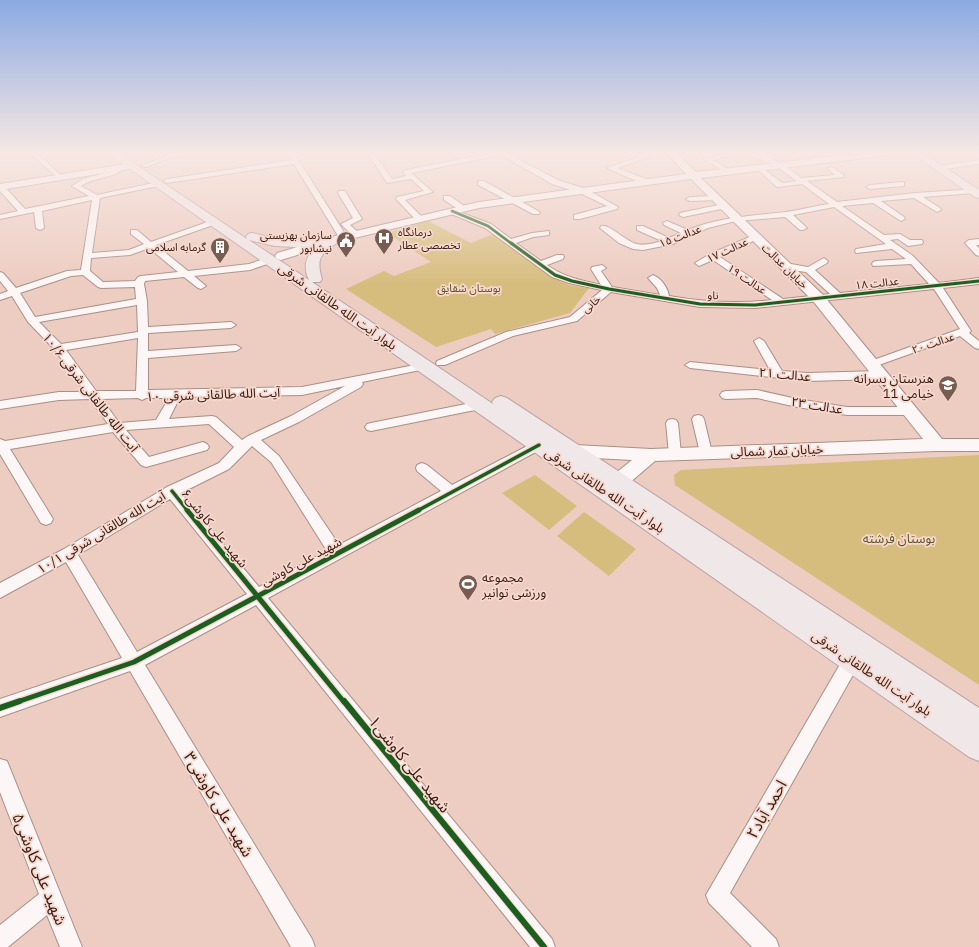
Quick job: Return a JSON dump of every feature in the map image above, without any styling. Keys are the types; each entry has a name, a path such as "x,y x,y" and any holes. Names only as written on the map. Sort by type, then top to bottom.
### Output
{"main road":[{"name":"بلوار آیت الله طالقانی شرقی","path":"180,196 213,222 315,279 433,364 481,405 539,445 613,486 979,724"},
{"name":"بلوار آیت الله طالقانی شرقی","path":"185,196 252,237 275,258 433,364 575,450 613,486 852,660 979,747"},
{"path":"275,258 337,238 419,218 463,208 543,196"},
{"name":"خیابان عدالت","path":"713,196 818,298 937,445"},
{"path":"252,237 275,242 317,244"},
{"path":"315,279 311,264 313,258 322,246 337,238"},
{"name":"خیابان تمار شمالی","path":"575,450 651,455 937,445 979,445"},
{"path":"613,486 651,455"}],"street":[{"path":"9,196 24,212"},
{"path":"0,217 95,196"},
{"path":"85,272 96,196"},
{"path":"314,196 337,238"},
{"path":"344,196 358,219 345,224 356,234"},
{"path":"412,196 400,199 419,218"},
{"path":"507,196 536,212"},
{"path":"577,217 614,207 593,196"},
{"path":"822,196 912,261 937,286"},
{"path":"865,196 901,218"},
{"name":"عدالت ۱۵","path":"604,228 622,241 636,247 670,242 704,226 736,219 787,214 834,205 906,196"},
{"path":"919,196 937,210"},
{"path":"447,198 463,208"},
{"path":"690,199 719,202"},
{"path":"683,215 719,202"},
{"path":"38,209 40,228"},
{"name":"ناو","path":"452,211 488,226 554,275 572,281 609,289 700,304 755,305 818,298"},
{"path":"787,214 803,228"},
{"path":"88,256 130,252 213,222"},
{"path":"667,223 687,233"},
{"path":"640,228 670,242"},
{"path":"134,232 201,286"},
{"path":"510,242 546,232"},
{"path":"881,238 900,236 908,243 919,242"},
{"name":"عدالت ۱۷","path":"699,263 754,237"},
{"path":"979,242 969,243 979,253"},
{"path":"859,251 892,246"},
{"name":"عدالت ۱۹","path":"713,256 782,302"},
{"path":"540,264 560,257"},
{"path":"142,396 143,332 142,301 139,284 141,279 250,267 275,258"},
{"path":"809,270 824,261"},
{"path":"876,264 912,261"},
{"path":"785,266 809,270 838,296"},
{"path":"602,268 595,269 609,289"},
{"path":"0,297 70,273 85,272 102,285 139,284"},
{"name":"آیت الله طالقانی شرقی ۱۰/۶","path":"0,275 14,292 32,320 59,348 116,427 146,462 203,447"},
{"path":"653,278 662,286 665,298"},
{"name":"عدالت ۱۸","path":"818,298 979,281"},
{"name":"عدالت ۲۰","path":"872,364 966,331 937,286"},
{"name":"خانی","path":"573,320 609,289"},
{"path":"32,320 142,301"},
{"name":"آیت الله طالقانی شرقی ۱۰","path":"0,405 60,396 142,396 302,391 433,364 510,334 573,320"},
{"path":"59,348 143,332 231,325"},
{"path":"961,332 979,346"},
{"path":"759,341 778,374"},
{"path":"142,355 236,348"},
{"name":"عدالت ۲۱","path":"690,365 807,377 881,375"},
{"name":"آیت الله طالقانی شرقی ۱۰/۱","path":"0,591 69,553 172,491 224,466 247,443 294,419 367,378"},
{"name":"عدالت ۲۳","path":"726,395 757,394 796,403 846,411 910,411"},
{"path":"160,424 176,395"},
{"path":"371,427 481,405"},
{"path":"698,419 706,453"},
{"path":"46,519 0,446 116,427 212,420 275,459 336,553"},
{"path":"672,423 675,454"},
{"name":"شهید علی کاوشی","path":"0,708 134,662 539,445"},
{"path":"422,468 451,492"},
{"name":"شهید علی کاوشی۶","path":"172,491 257,596"},
{"name":"شهید علی کاوشی۳","path":"69,553 304,947"},
{"name":"شهید علی کاوشی۱","path":"257,596 544,947"},
{"name":"احمد آباد۲","path":"768,947 717,895 852,660"},
{"name":"شهید علی کاوشی۵","path":"0,768 71,947"},
{"path":"0,939 51,898"}],"green space":[{"name":"بوستان شقایق","path":"428,221 471,243 493,234 553,278 569,285 589,288 570,313 495,334 491,329 436,347 346,289 384,271 394,276 431,262 387,233"},
{"name":"بوستان فرشته","path":"979,455 979,685 675,485 674,475 681,470"},
{"path":"535,475 577,506 549,530 502,493"},
{"path":"584,512 636,549 609,576 557,536"}],"cycle path":[{"path":"452,211 488,226 555,275 572,281 609,289 700,304 755,305 979,281"},
{"path":"0,708 134,662 539,445"},
{"path":"172,491 544,947"}],"place":[{"name":"درمانگاه تخصصی عطار","path":"384,255"},
{"name":"سازمان بهزیستی نیشابور","path":"346,258"},
{"name":"گرمابه اسلامی","path":"220,264"},
{"name":"هنرستان پسرانه خیامی 11","path":"948,402"},
{"name":"مجموعه ورزشی توانیر","path":"468,601"}]}
